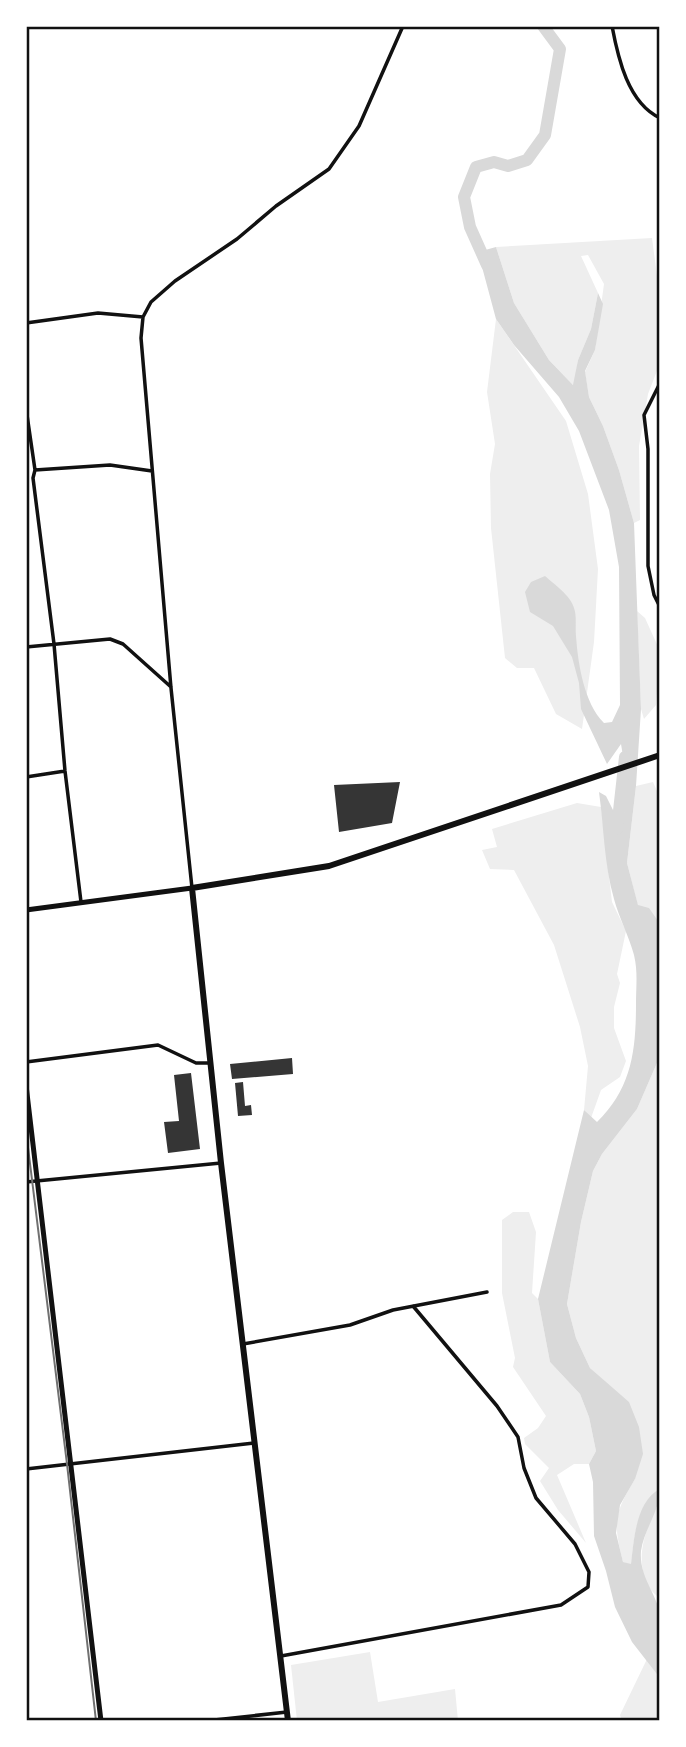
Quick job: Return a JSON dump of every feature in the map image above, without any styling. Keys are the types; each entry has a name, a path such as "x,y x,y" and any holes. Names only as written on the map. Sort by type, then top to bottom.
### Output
{"main road":[{"path":"288,1721 221,1163 192,888 329,866 660,755"}],"street":[{"path":"26,910 192,888 152,471 141,338 143,317 151,302 175,281 237,239 276,206 329,169 359,126 403,26"},
{"path":"612,26 626,78 639,103 660,118"},
{"path":"26,323 98,313 143,317"},
{"path":"660,383 644,415 648,449 648,566 654,594 660,607"},
{"path":"26,408 35,470 33,478 54,644 65,771 81,904"},
{"path":"35,470 110,465 152,471"},
{"path":"26,647 110,639 123,643 171,688"},
{"path":"26,777 65,771"},
{"path":"26,1062 158,1045 196,1063 211,1063"},
{"path":"26,1085 101,1721"},
{"path":"26,1182 221,1163"},
{"path":"243,1344 350,1325 413,1306 487,1292"},
{"path":"281,1656 561,1605 588,1587 589,1572 575,1544 537,1498 524,1468 518,1437 497,1406 413,1306"},
{"path":"26,1469 256,1443"},
{"path":"205,1721 287,1712"}],"shaded area":[{"path":"652,238 660,299 660,363 648,394 639,446 640,520 634,523 619,470 589,397 585,372 595,350 604,284 588,255 581,256 598,293 591,329 578,360 574,386 549,360 514,303 496,247"},
{"path":"496,247 514,303 549,360 573,385 578,360 591,329 598,293 603,304 595,350 585,371 589,397 619,470 634,523 641,709 627,863 638,905 649,908 658,921 660,1056 637,1109 602,1154 593,1171 567,1304 576,1338 590,1368 629,1402 639,1427 643,1454 635,1479 620,1505 616,1533 623,1562 631,1564 641,1511 652,1495 660,1489 657,1505 645,1535 641,1560 660,1613 660,1678 632,1642 615,1607 594,1536 593,1482 589,1464 596,1451 589,1417 580,1394 550,1362 538,1299 584,1110 597,1122 618,1096 630,1067 635,1037 636,967 611,886 599,792 606,796 614,812 624,815 626,774 621,744 607,764 581,709 579,683 572,657 553,626 530,612 525,592 531,582 545,576 569,599 575,611 578,659 583,683 597,715 604,723 612,722 620,705 619,567 609,510 579,431 559,397 514,345 496,319 478,252"},
{"path":"496,319 566,421 588,494 598,569 594,642 582,729 556,714 534,668 517,668 505,658 491,528 490,474 495,444 487,392"},
{"path":"637,611 645,618 660,651 656,705 644,719 641,709"},
{"path":"653,782 660,798 660,949 658,921 638,906 627,863 636,786"},
{"path":"577,803 601,807 612,902 626,931 617,974 620,983 614,1007 614,1028 626,1061 620,1077 601,1090 591,1118 584,1110 588,1066 580,1027 554,945 514,870 490,869 482,850 497,847 492,829"},
{"path":"660,1056 660,1488 641,1514 635,1532 631,1565 623,1562 617,1519 635,1479 604,1381 590,1368 576,1338 567,1304 593,1171 602,1154 637,1109"},
{"path":"513,1212 529,1212 536,1232 532,1293 538,1299 550,1362 580,1394 589,1417 596,1451 589,1464 574,1464 557,1475 586,1543 558,1510 540,1481 549,1468 525,1444 524,1438 538,1428 546,1416 513,1367 515,1358 502,1293 502,1220"},
{"path":"660,1501 660,1599 647,1584 642,1550 647,1530"},
{"path":"370,1652 378,1702 455,1689 458,1721 297,1721 291,1665"},
{"path":"647,1659 660,1678 660,1721 622,1721 620,1715"}],"building":[{"path":"400,782 392,823 339,832 334,785"},
{"path":"292,1058 293,1074 232,1079 230,1064"},
{"path":"191,1073 200,1149 168,1153 164,1122 179,1121 174,1075"},
{"path":"243,1082 245,1106 251,1105 252,1115 238,1116 235,1083"}],"waterway":[{"path":"487,265 470,227 464,197 476,167 494,162 508,166 527,160 545,135 560,49 543,26"},
{"path":"617,829 625,757"}],"tram line":[{"path":"26,1131 96,1721"}]}
